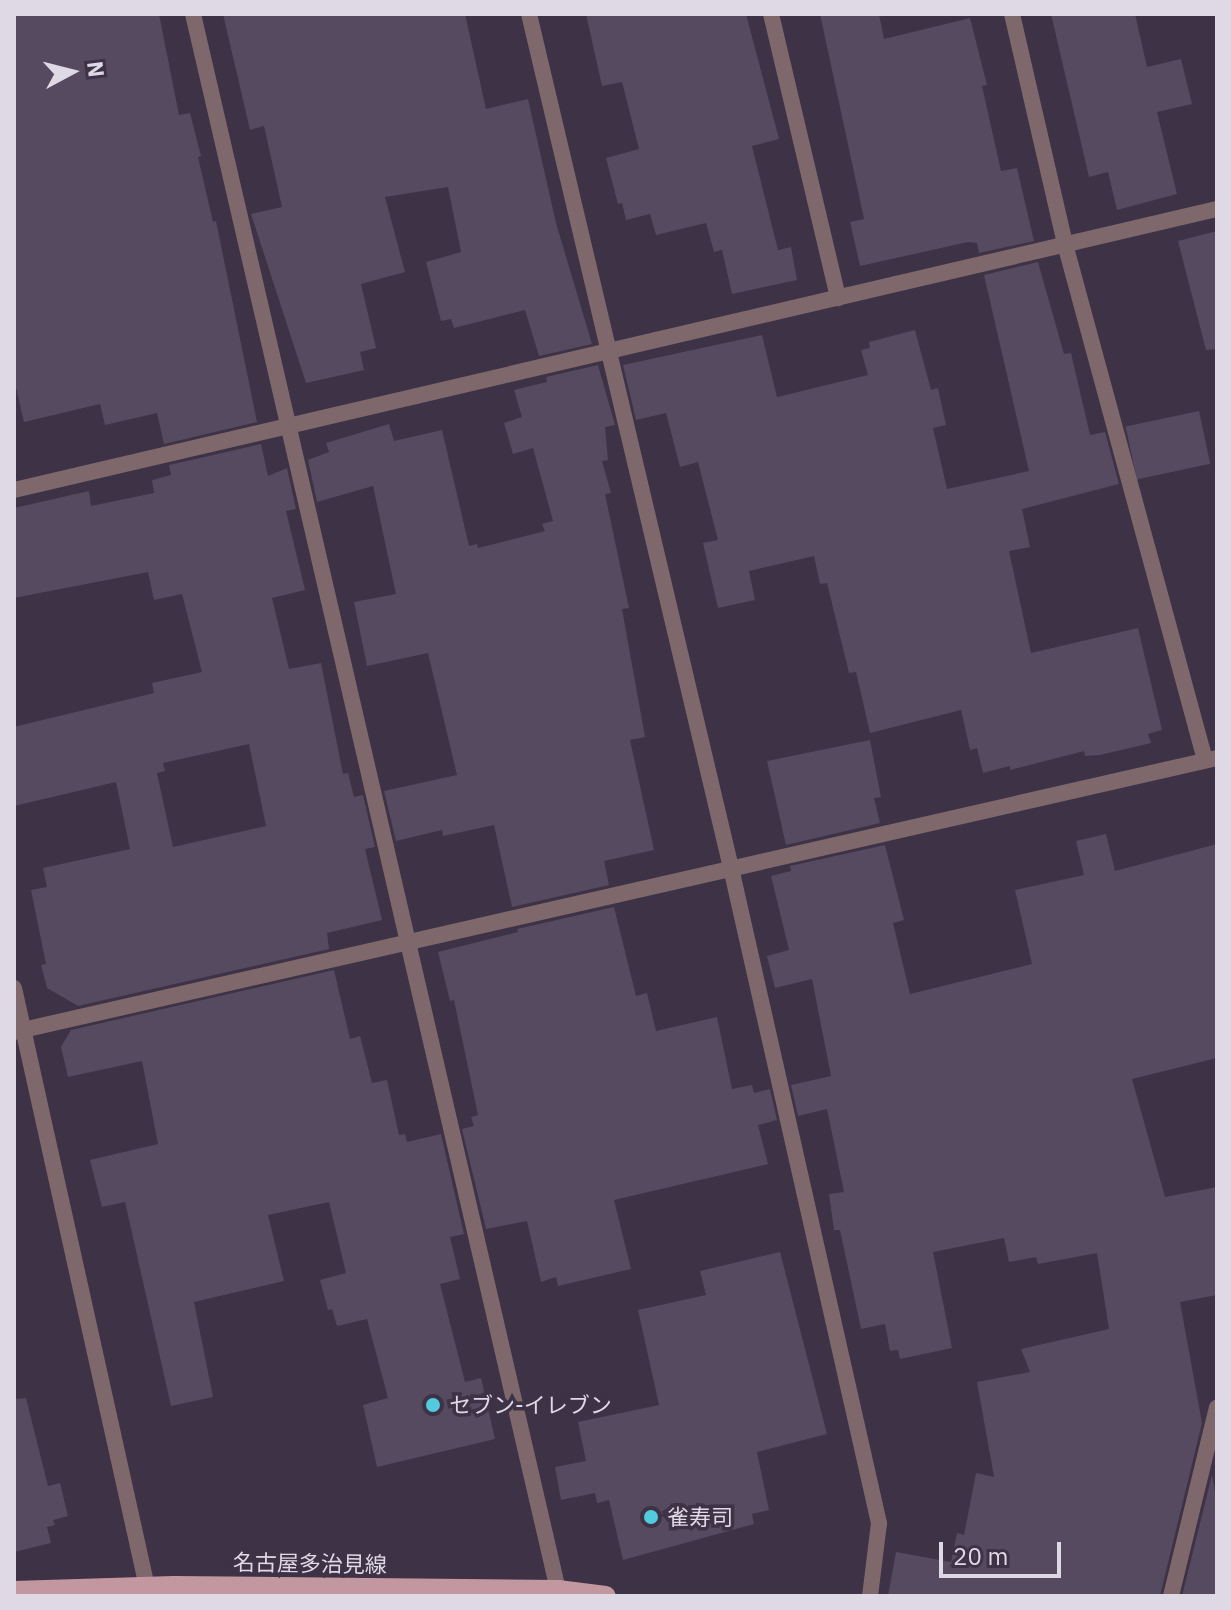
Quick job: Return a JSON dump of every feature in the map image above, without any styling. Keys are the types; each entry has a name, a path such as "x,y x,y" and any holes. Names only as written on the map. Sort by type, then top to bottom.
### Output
{"main road":[{"name":"名古屋多治見線","path":"14,1591 147,1587 558,1590 606,1596"}],"street":[{"path":"193,14 558,1590"},
{"path":"529,14 731,868 879,1523 870,1596"},
{"path":"771,14 838,298"},
{"path":"18,1031 1211,759 1065,244 1012,14"},
{"path":"14,490 1217,209"},
{"path":"14,988 18,1031 147,1587"},
{"path":"1171,1596 1217,1408"}],"building":[{"path":"14,14 159,14 179,115 190,113 201,156 198,157 213,222 216,221 257,422 164,444 157,413 105,425 100,404 24,422 14,379"},
{"path":"223,14 465,14 486,109 528,99 556,223 592,344 539,356 525,310 454,328 451,319 441,321 426,262 461,252 448,187 385,197 405,272 361,284 376,348 360,352 364,370 306,383 251,214 282,207 264,126 250,130"},
{"path":"586,14 746,14 779,139 752,146 778,250 791,247 797,280 732,294 722,250 714,252 706,223 656,235 650,214 626,220 622,203 618,204 606,158 639,149 622,82 602,86"},
{"path":"820,14 879,14 884,39 970,18 987,85 982,86 1001,171 1017,168 1034,241 979,253 977,243 968,242 860,266 850,222 864,219"},
{"path":"1051,14 1135,14 1147,67 1181,59 1192,104 1157,112 1177,194 1117,210 1108,172 1089,177"},
{"path":"1217,231 1217,349 1206,350 1178,241"},
{"path":"1038,262 1064,354 1071,353 1090,435 1105,432 1119,484 1022,509 1030,547 1009,551 1031,653 1138,628 1162,730 1148,734 1151,743 1100,755 1085,756 1084,751 1010,770 1010,766 983,773 977,748 970,750 961,710 870,733 856,672 849,673 827,583 820,584 814,556 749,571 755,600 718,608 703,543 718,540 698,462 680,467 666,413 636,420 623,365 762,335 777,397 868,375 861,350 870,348 869,342 915,330 931,390 938,388 946,425 933,428 947,489 1029,471 984,275"},
{"path":"598,365 615,425 605,427 608,460 602,461 611,493 605,494 629,608 622,609 645,737 630,740 654,850 604,861 609,885 512,907 494,825 443,836 442,830 396,841 384,791 457,775 428,653 367,666 354,602 396,594 373,486 317,502 308,460 329,452 326,443 389,424 394,441 442,430 469,546 477,544 478,548 545,531 542,524 553,521 533,448 513,454 504,423 522,417 514,390 547,382 546,377"},
{"path":"1199,411 1210,464 1137,479 1126,427"},
{"path":"261,444 268,476 287,468 296,509 286,511 305,590 272,598 289,669 321,663 343,774 348,773 354,797 363,795 375,847 365,849 382,920 327,933 329,949 78,1006 47,988 41,965 46,964 31,890 47,887 43,868 130,849 116,782 14,806 14,727 154,693 152,683 202,672 182,594 154,600 148,572 14,598 14,508 89,491 91,506 154,493 152,480 171,475 169,465","holes":["249,744 266,826 173,847 157,773 165,771 163,763"]},
{"path":"870,740 881,797 874,798 880,823 786,845 767,761"},
{"path":"1106,834 1115,871 1217,844 1217,1058 1132,1079 1165,1197 1217,1187 1217,1295 1180,1302 1202,1423 1160,1596 888,1596 896,1552 951,1562 957,1533 964,1535 976,1473 994,1477 977,1382 1030,1372 1021,1349 1109,1329 1097,1253 1038,1264 1036,1257 1009,1262 1004,1238 933,1252 952,1348 900,1359 898,1350 890,1351 885,1324 861,1329 840,1230 834,1230 829,1194 844,1192 827,1109 798,1116 791,1085 831,1076 812,979 775,988 767,956 789,950 771,876 791,871 790,866 885,845 904,920 893,923 910,994 1032,964 1015,890 1084,875 1076,841"},
{"path":"614,907 636,996 647,993 656,1031 717,1017 732,1089 752,1085 754,1093 770,1089 777,1120 758,1125 768,1164 614,1200 631,1269 558,1286 556,1277 541,1282 527,1221 486,1229 462,1129 474,1126 471,1117 478,1115 454,1000 450,1001 438,952 518,932 517,929"},
{"path":"334,970 350,1039 360,1036 372,1083 387,1080 399,1135 405,1134 407,1142 441,1134 464,1234 450,1237 460,1279 440,1284 465,1382 481,1378 495,1439 377,1467 363,1405 388,1398 367,1319 337,1326 332,1309 328,1310 320,1280 346,1273 329,1202 268,1215 284,1281 194,1302 213,1397 171,1406 125,1202 102,1207 90,1160 158,1144 142,1061 68,1077 61,1047 71,1030"},
{"path":"780,1252 827,1434 757,1452 769,1510 752,1514 754,1524 623,1560 609,1500 597,1503 595,1493 561,1500 555,1467 586,1461 578,1422 659,1405 638,1310 706,1295 700,1271"},
{"path":"26,1398 48,1486 60,1483 68,1516 53,1520 55,1525 47,1527 51,1543 14,1552 14,1399"},
{"path":"1212,1475 1217,1502 1217,1596 1182,1596"}],"place":[{"name":"セブン-イレブン","path":"433,1405"},
{"name":"雀寿司","path":"651,1517"}]}
